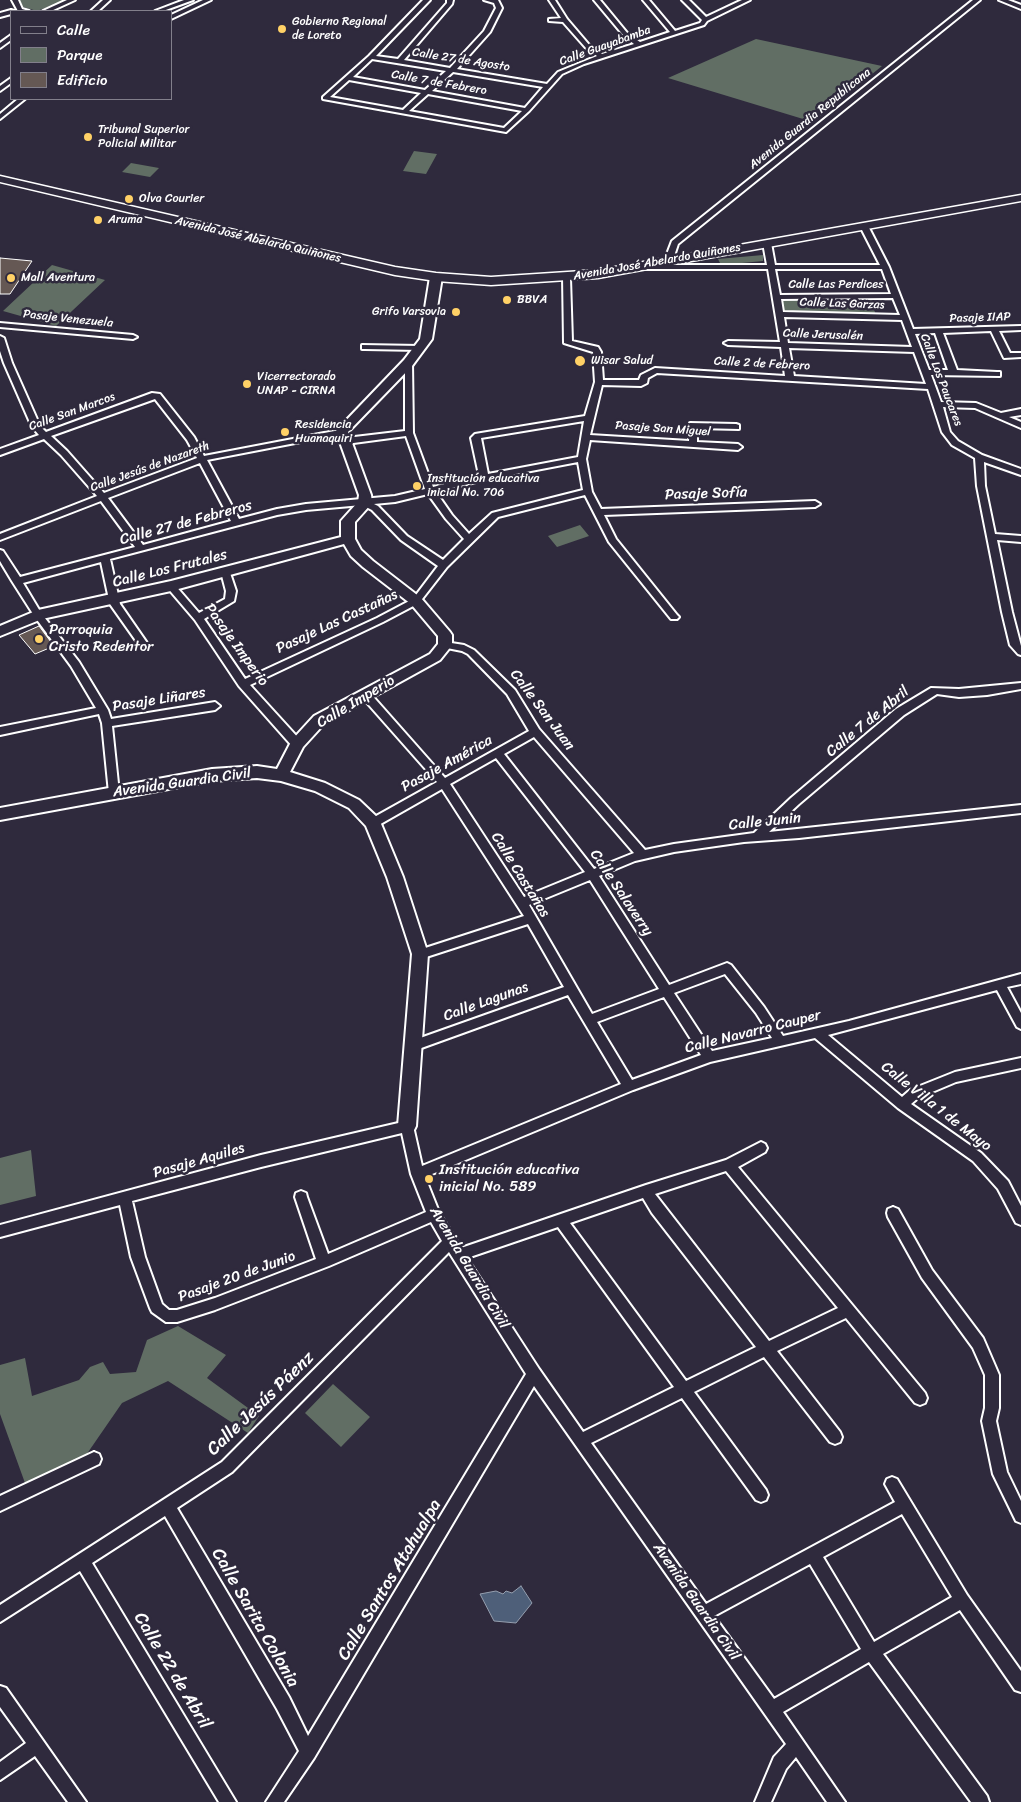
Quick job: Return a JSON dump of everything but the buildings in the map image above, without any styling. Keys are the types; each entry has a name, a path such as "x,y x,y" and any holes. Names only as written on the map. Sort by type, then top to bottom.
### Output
{"main road":[{"name":"Avenida José Abelardo Quiñones","path":"0,179 395,271 436,278 491,282 566,278 637,268 1021,198"}],"street":[{"path":"95,10 107,0"},
{"path":"164,10 190,0"},
{"path":"172,16 208,0"},
{"path":"427,0 371,56 326,96 327,99 404,112 453,69 487,32 499,8 496,1 487,0"},
{"path":"400,61 450,3 450,0"},
{"path":"552,0 565,20 588,46 602,57"},
{"path":"597,0 626,35 640,45"},
{"path":"646,0 674,33"},
{"path":"685,0 705,20"},
{"name":"Calle Guayabamba","path":"404,112 502,130 508,129 560,73 702,24 705,20 747,0"},
{"name":"Avenida Guardia Republicana","path":"668,262 675,243 977,0"},
{"path":"1002,0 1021,7"},
{"path":"48,10 68,1"},
{"path":"551,20 565,20"},
{"path":"0,46 10,38"},
{"name":"Calle 27 de Agosto","path":"371,56 547,86"},
{"name":"Calle 7 de Febrero","path":"347,78 527,110"},
{"path":"0,89 10,81"},
{"path":"0,117 21,100"},
{"name":"Calle Los Paucares","path":"864,226 885,267 938,404 946,432 955,443 979,457 1021,472"},
{"path":"767,243 790,378"},
{"path":"637,268 885,267"},
{"path":"436,278 426,339 408,363 344,436 365,495 365,503 348,521 348,539 356,553 368,564 416,601 444,635 445,645"},
{"path":"566,278 568,343 597,351 599,382 589,418 582,459 588,492 612,540 674,617"},
{"name":"Calle Las Perdices","path":"776,297 896,296"},
{"name":"Calle Las Garzas","path":"779,314 904,318"},
{"name":"Pasaje Venezuela","path":"0,325 55,328 133,337"},
{"name":"Pasaje IIAP","path":"909,332 1021,328"},
{"path":"994,329 1007,356 1021,355"},
{"path":"938,330 953,372"},
{"path":"0,338 8,363 36,427 64,453 103,498 141,549"},
{"name":"Calle Jerusalén","path":"728,343 918,350"},
{"path":"365,347 420,348"},
{"path":"408,363 409,433 430,490 449,518 470,539"},
{"name":"Calle 2 de Febrero","path":"599,382 641,383 644,382 644,377 655,370 931,387"},
{"path":"926,372 998,374"},
{"name":"Calle San Marcos","path":"0,452 152,396 157,396 191,439 201,459"},
{"path":"938,404 976,406 1021,425"},
{"path":"1001,416 1021,412"},
{"path":"484,477 475,438 478,436 589,418"},
{"path":"693,444 693,425 736,427"},
{"name":"Calle Jesús de Nazareth","path":"0,537 201,459 344,436 409,433"},
{"name":"Pasaje San Miguel","path":"586,437 738,446"},
{"path":"979,457 981,486 991,536 1015,645 1021,652"},
{"path":"201,459 237,523"},
{"name":"Calle 27 de Febreros","path":"17,582 277,512 306,507 395,499 484,477 582,459"},
{"path":"416,601 444,566 496,515 588,492"},
{"path":"365,503 375,508 404,538 444,566"},
{"name":"Pasaje Sofía","path":"598,512 815,504"},
{"path":"991,536 1021,539"},
{"name":"Calle Los Frutales","path":"0,631 38,615 171,586 348,539"},
{"path":"0,553 38,615 74,664 103,710 107,723 114,792"},
{"path":"106,559 115,604 142,643"},
{"path":"198,618 230,601 231,591 226,572"},
{"name":"Pasaje Imperio","path":"171,586 198,618 243,684 297,744"},
{"name":"Pasaje Las Castañas","path":"243,684 380,620 416,601"},
{"name":"Calle Imperio","path":"281,775 297,744 319,720 436,657 445,645"},
{"name":"Calle San Juan","path":"445,645 464,648 478,658 511,692 535,732 643,855"},
{"name":"Calle 7 de Abril","path":"757,837 795,801 900,712 935,690 959,693 1021,686"},
{"name":"Calle Castañas","path":"365,694 444,783 522,903 588,1020 630,1086"},
{"name":"Pasaje Liñares","path":"107,723 215,706"},
{"path":"0,731 103,710"},
{"name":"Pasaje América","path":"373,823 535,732"},
{"name":"Calle Salaverry","path":"498,753 592,874 709,1057"},
{"name":"Avenida Guardia Civil","path":"0,814 114,792 234,772 257,772 281,775 320,786 354,804 373,823 395,877 420,954 407,1126 417,1174 434,1215 534,1374 838,1802"},
{"name":"Calle Junin","path":"522,903 643,855 674,848 757,837 1021,809"},
{"path":"420,954 530,919"},
{"path":"588,1020 727,968 760,1010 780,1041"},
{"name":"Calle Navarro Cauper","path":"417,1174 630,1086 709,1057 817,1033 1021,978"},
{"path":"1000,985 1021,1024"},
{"name":"Calle Lagunas","path":"413,1046 571,989"},
{"name":"Calle Villa 1 de Mayo","path":"817,1033 908,1099 977,1157 1003,1185 1021,1219"},
{"path":"908,1099 955,1077 1021,1063"},
{"name":"Pasaje Aquiles","path":"0,1231 125,1199 268,1159 407,1126"},
{"path":"458,1255 646,1191 730,1166 761,1148"},
{"path":"730,1166 920,1398"},
{"path":"646,1191 657,1209 768,1349 834,1437"},
{"path":"300,1197 324,1262"},
{"name":"Pasaje 20 de Junio","path":"125,1199 138,1257 157,1308 166,1316 177,1316 215,1304 324,1262 434,1215"},
{"path":"893,1213 927,1274 978,1343 992,1375 992,1408 989,1421 1000,1474 1021,1516"},
{"path":"561,1221 761,1495"},
{"name":"Calle Jesús Páenz","path":"0,1614 227,1467 450,1242"},
{"path":"581,1440 847,1310"},
{"name":"Calle Santos Atahualpa","path":"274,1802 308,1752 534,1374"},
{"path":"0,1504 94,1459"},
{"path":"892,1484 962,1600 1021,1684"},
{"name":"Calle Sarita Colonia","path":"167,1505 283,1703 308,1752"},
{"path":"704,1613 904,1505"},
{"path":"813,1554 871,1652 981,1802"},
{"name":"Calle 22 de Abril","path":"82,1561 228,1802"},
{"path":"772,1709 962,1600"},
{"path":"0,1694 78,1802"},
{"path":"763,1802 780,1763 797,1744"},
{"path":"0,1772 36,1746"}],"green space":[{"path":"19,0 64,0 40,10 23,7"},
{"path":"756,39 882,66 813,122 668,78"},
{"path":"414,151 437,154 426,174 403,171"},
{"path":"131,163 159,168 150,177 122,172"},
{"path":"763,255 763,261 721,265 718,259"},
{"path":"52,265 105,280 56,326 3,311"},
{"path":"779,297 871,298 876,316 782,313"},
{"path":"580,525 589,536 557,547 548,536"},
{"path":"31,1150 36,1196 0,1205 0,1158"},
{"path":"178,1326 226,1355 207,1378 259,1416 248,1433 168,1381 122,1403 82,1461 25,1483 0,1414 0,1365 25,1358 32,1396 79,1380 90,1367 103,1362 110,1374 136,1372 147,1340"},
{"path":"333,1384 370,1417 341,1447 305,1413"}],"water":[{"path":"521,1586 532,1603 516,1623 494,1621 480,1594 496,1591 503,1594 506,1591 512,1593"}],"place":[{"name":"Gobierno Regional de Loreto","path":"282,29"},
{"name":"Tribunal Superior Policial Militar","path":"88,137"},
{"name":"Olva Courier","path":"129,199"},
{"name":"Aruma","path":"98,220"},
{"name":"Mall Aventura","path":"11,278"},
{"name":"BBVA","path":"507,300"},
{"name":"Grifo Varsovia","path":"456,312"},
{"name":"Wisar Salud","path":"580,361"},
{"name":"Vicerrectorado UNAP - CIRNA","path":"247,384"},
{"name":"Residencia Huanaquiri","path":"285,432"},
{"name":"Institución educativa inicial No. 706","path":"417,486"},
{"name":"Parroquia Cristo Redentor","path":"39,639"},
{"name":"Institución educativa inicial No. 589","path":"429,1179"}]}
